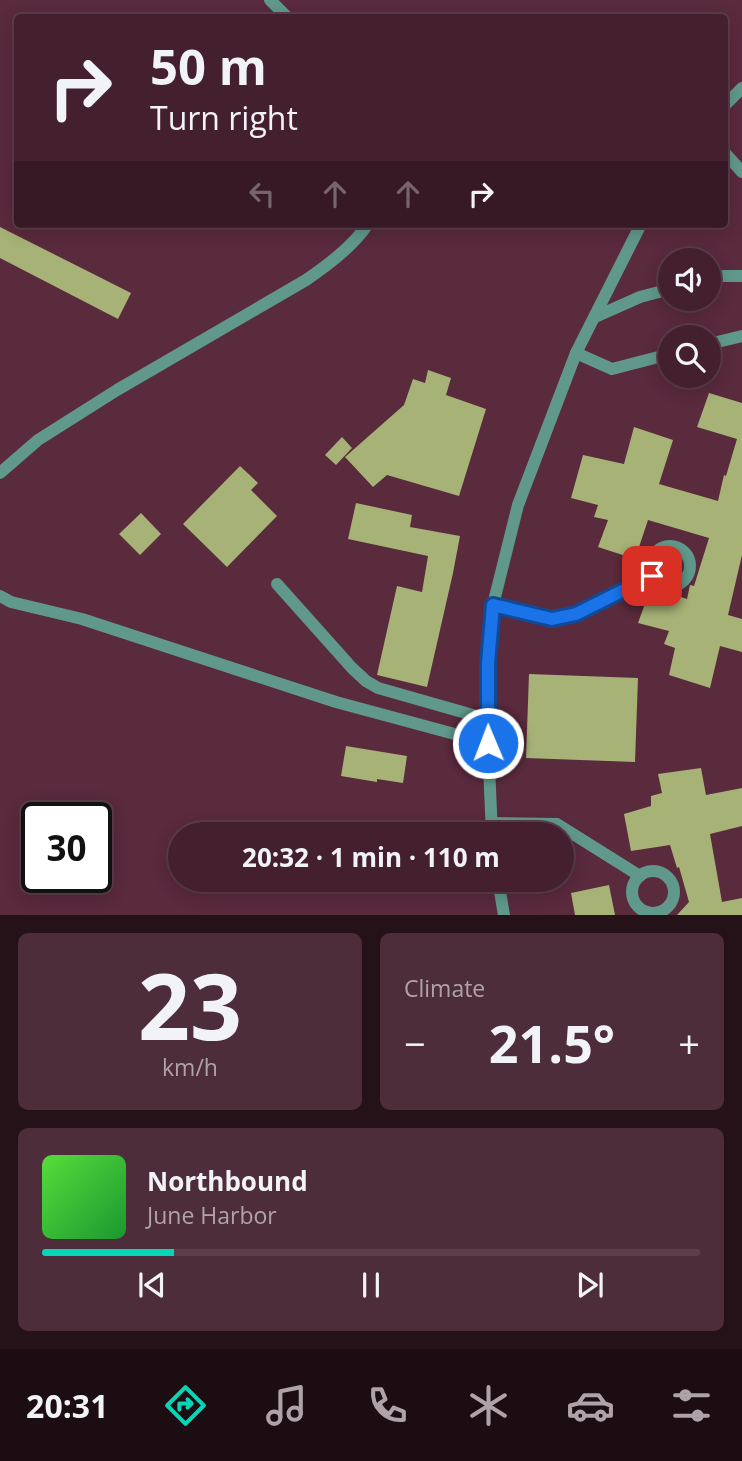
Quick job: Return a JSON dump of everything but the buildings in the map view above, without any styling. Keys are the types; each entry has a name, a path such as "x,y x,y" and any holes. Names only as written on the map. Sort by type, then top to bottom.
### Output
{"street":[{"path":"270,0 284,14"},
{"path":"728,102 742,88"},
{"path":"728,156 742,172"},
{"path":"0,473 38,440 95,404 306,280 334,260 365,228"},
{"path":"492,822 487,719 493,605 518,505 576,353 639,228"},
{"path":"721,276 742,276"},
{"path":"595,317 658,293"},
{"path":"721,341 742,336"},
{"path":"576,353 612,369 658,357"},
{"path":"493,605 552,619 576,614 652,576"},
{"path":"277,583 366,681 378,688 487,719"},
{"path":"0,597 82,620 336,702 488,743"},
{"path":"574,835 640,876"},
{"path":"500,892 504,915"}],"route":[{"path":"488,743 488,663 493,605 552,619 576,614 652,576"}]}
